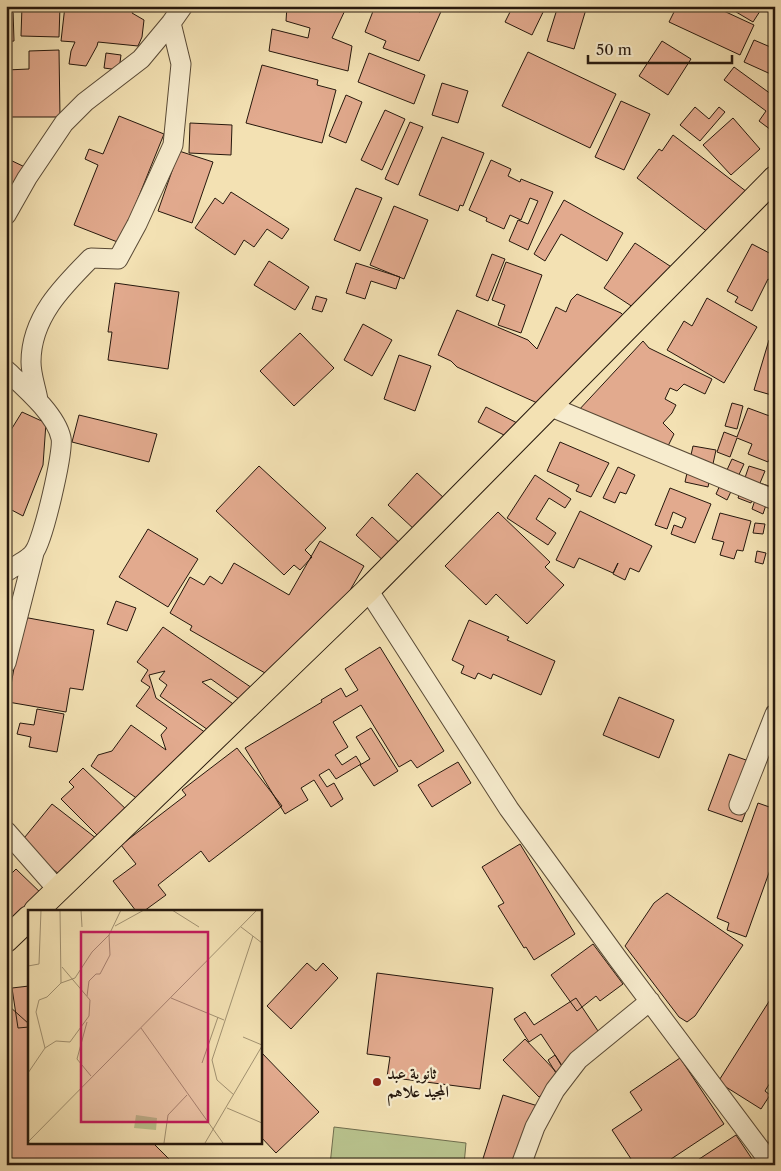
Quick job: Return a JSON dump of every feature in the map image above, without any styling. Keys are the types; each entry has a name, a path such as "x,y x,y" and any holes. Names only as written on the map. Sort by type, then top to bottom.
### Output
{"main road":[{"path":"37,910 368,590 775,178"},
{"path":"6,940 28,919"}],"street":[{"path":"6,215 27,178 64,123 85,102 141,59 183,6"},
{"path":"38,400 31,365 32,348 49,304 62,286 90,258 118,259 137,224 173,146 181,64 171,23"},
{"path":"6,370 38,400 54,423 61,438 48,516 34,553 6,663"},
{"path":"549,406 775,500"},
{"path":"6,572 34,553"},
{"path":"368,590 509,809 772,1165"},
{"path":"739,805 775,714"},
{"path":"6,831 58,890"},
{"path":"520,1165 535,1127 551,1097 578,1060 650,1001"}],"green space":[{"path":"334,1127 466,1143 464,1165 330,1165"}],"building":[{"path":"22,6 60,6 59,37 21,36"},
{"path":"65,6 135,6 132,13 144,20 142,37 138,46 98,42 86,66 69,64 75,42 61,41"},
{"path":"287,6 347,6 332,38 352,46 348,71 269,51 272,29 308,38 310,28 286,21"},
{"path":"375,6 406,6 420,12 422,6 443,7 419,61 383,48 386,41 365,32"},
{"path":"513,6 546,6 532,35 505,22"},
{"path":"558,6 587,6 574,49 547,41"},
{"path":"677,6 713,6 754,25 740,55 669,22"},
{"path":"726,6 758,6 762,8 753,22"},
{"path":"6,10 13,10 14,41 6,42"},
{"path":"754,40 775,49 775,76 744,62"},
{"path":"662,41 691,59 668,95 639,76"},
{"path":"59,50 60,117 6,117 6,70 29,69 29,51"},
{"path":"528,52 616,94 590,148 502,106"},
{"path":"106,53 121,55 119,70 104,68"},
{"path":"369,53 425,75 414,104 358,82"},
{"path":"262,65 318,80 317,85 336,90 322,143 246,123"},
{"path":"734,67 775,97 775,133 759,121 766,111 724,80"},
{"path":"442,83 468,91 458,123 432,115"},
{"path":"346,95 362,102 346,143 329,136"},
{"path":"621,101 650,114 624,170 595,157"},
{"path":"695,107 709,119 719,107 725,112 700,141 680,125"},
{"path":"385,110 405,119 382,170 361,160"},
{"path":"119,116 164,134 120,243 74,225 98,165 85,159 89,149 103,154"},
{"path":"733,118 760,149 731,175 703,145"},
{"path":"410,122 423,127 398,185 385,179"},
{"path":"190,123 232,125 231,155 189,153"},
{"path":"673,135 747,192 713,236 637,178 659,149 662,151"},
{"path":"442,137 484,153 463,206 460,205 458,211 419,195"},
{"path":"179,151 213,162 192,223 158,211"},
{"path":"6,158 29,169 16,198 6,193"},
{"path":"491,160 511,169 508,176 520,182 521,179 553,192 528,250 509,241 518,220 528,224 538,201 530,198 521,220 510,215 504,229 486,221 487,218 469,210"},
{"path":"356,188 382,198 360,251 334,240"},
{"path":"231,192 289,229 282,239 267,229 254,247 244,240 235,255 195,228 215,198 223,204"},
{"path":"564,200 623,233 607,261 561,234 545,261 534,254"},
{"path":"394,206 428,220 404,279 370,265"},
{"path":"635,243 679,272 648,317 604,288"},
{"path":"752,244 775,256 775,283 768,279 752,311 735,302 738,297 727,291"},
{"path":"492,254 505,259 488,301 476,296"},
{"path":"269,261 309,287 295,310 254,285"},
{"path":"506,262 542,275 521,333 498,325 505,305 492,300"},
{"path":"356,263 400,277 396,289 371,281 365,299 346,293"},
{"path":"115,283 179,292 168,369 108,360 112,332 108,332"},
{"path":"577,294 621,313 629,321 544,406 457,367 451,361 438,355 457,310 528,340 537,349 556,307 566,312 571,300"},
{"path":"316,296 327,299 322,312 312,309"},
{"path":"707,298 757,327 724,383 667,350 684,321 692,326"},
{"path":"363,324 392,340 372,376 344,360"},
{"path":"300,333 334,368 294,406 260,371"},
{"path":"769,340 775,342 775,396 754,390"},
{"path":"643,341 649,348 712,379 705,394 684,384 677,391 670,388 665,399 676,405 663,423 674,434 667,448 577,412"},
{"path":"399,355 431,366 415,411 384,399"},
{"path":"732,403 743,406 737,429 725,426"},
{"path":"486,407 521,425 514,440 478,422"},
{"path":"748,408 775,418 775,448 768,462 748,454 752,444 737,438 730,457 717,452 724,432 737,437"},
{"path":"22,412 46,423 43,465 23,516 6,507 6,438"},
{"path":"79,415 157,434 149,462 72,442"},
{"path":"560,442 609,463 591,497 576,491 579,485 547,471"},
{"path":"693,446 716,450 708,487 685,482"},
{"path":"732,459 744,464 727,500 716,494"},
{"path":"259,466 326,528 305,550 312,557 300,570 294,565 284,575 216,511"},
{"path":"749,466 765,471 760,483 772,487 763,514 752,509 757,494 754,493 751,503 738,498"},
{"path":"618,467 635,475 626,494 620,492 615,503 603,498"},
{"path":"417,473 445,499 415,530 388,505"},
{"path":"535,475 571,499 565,508 549,498 536,519 556,533 548,545 507,518"},
{"path":"670,488 711,504 695,543 671,534 674,525 682,528 686,518 673,512 667,529 655,525"},
{"path":"580,511 652,546 639,572 630,568 625,580 613,574 618,563 613,573 579,558 574,568 556,560"},
{"path":"498,512 550,562 545,567 564,585 527,624 496,594 486,605 445,566"},
{"path":"720,513 751,521 743,551 737,550 734,559 720,555 724,542 712,539"},
{"path":"372,517 405,548 388,565 356,535"},
{"path":"755,523 765,524 763,534 753,533"},
{"path":"148,529 198,559 168,607 119,577"},
{"path":"320,541 364,566 318,646 279,681 190,630 192,626 170,613 190,577 204,585 210,576 222,584 234,563 289,595"},
{"path":"757,551 766,553 763,564 755,562"},
{"path":"116,601 136,608 127,631 107,624"},
{"path":"23,617 94,630 83,690 70,688 66,712 8,702"},
{"path":"469,620 509,637 507,640 555,661 541,695 493,674 491,679 478,673 475,679 461,673 464,666 452,660"},
{"path":"163,627 255,690 246,704 211,679 202,682 239,708 218,737 160,696 167,685 159,679 165,671 149,675 156,698 206,733 152,809 91,766 98,755 112,751 131,725 166,750 161,735 167,728 136,706 150,687 141,681 148,670 137,662"},
{"path":"380,647 444,751 417,768 411,760 399,767 361,705 333,722 348,747 335,755 342,765 356,756 361,764 336,779 329,769 319,775 327,787 334,783 343,799 331,807 314,780 301,788 308,800 285,814 245,748 322,702 321,700 341,688 346,697 358,690 345,669"},
{"path":"619,697 674,720 659,758 603,735"},
{"path":"37,709 64,714 57,752 29,747 31,737 17,734 20,723 34,725"},
{"path":"371,728 398,771 374,786 360,765 370,759 356,737"},
{"path":"237,748 282,806 209,862 201,851 158,885 166,895 145,910 135,910 113,881 136,864 121,845 186,795 182,790"},
{"path":"729,754 763,766 742,822 708,810"},
{"path":"458,762 471,783 432,807 418,785"},
{"path":"83,768 130,813 102,840 61,799 74,787 69,782"},
{"path":"758,803 775,809 775,856 746,937 727,930 729,923 717,918"},
{"path":"52,804 101,842 69,882 20,843"},
{"path":"520,844 575,934 534,960 526,947 524,948 498,906 504,903 482,867"},
{"path":"16,869 45,897 31,910 28,910 28,912 6,932 6,879"},
{"path":"667,893 743,945 695,1016 687,1022 679,1017 625,946 654,903"},
{"path":"593,944 623,984 600,1001 596,996 577,1011 551,975"},
{"path":"307,963 316,971 323,963 338,978 291,1029 267,1006"},
{"path":"377,973 493,988 480,1089 387,1077 390,1057 367,1054"},
{"path":"28,986 28,1027 18,1028 12,988"},
{"path":"775,992 775,1075 765,1091 770,1095 761,1109 718,1082"},
{"path":"576,998 608,1046 567,1073 541,1034 529,1042 514,1019 525,1012 534,1025"},
{"path":"9,1006 28,1023 28,1144 154,1144 175,1165 6,1165 6,1009"},
{"path":"525,1039 561,1077 539,1097 503,1060"},
{"path":"261,1052 319,1112 276,1153 261,1137"},
{"path":"555,1055 566,1073 559,1078 548,1060"},
{"path":"680,1058 724,1124 662,1165 635,1165 612,1130 642,1110 630,1092"},
{"path":"503,1095 541,1107 523,1165 481,1165"},
{"path":"736,1135 756,1165 690,1165"},
{"path":"775,1135 775,1151 767,1144"}],"place":[{"name":"ثانوية عبد المجيد علاهم","path":"377,1082"}]}
